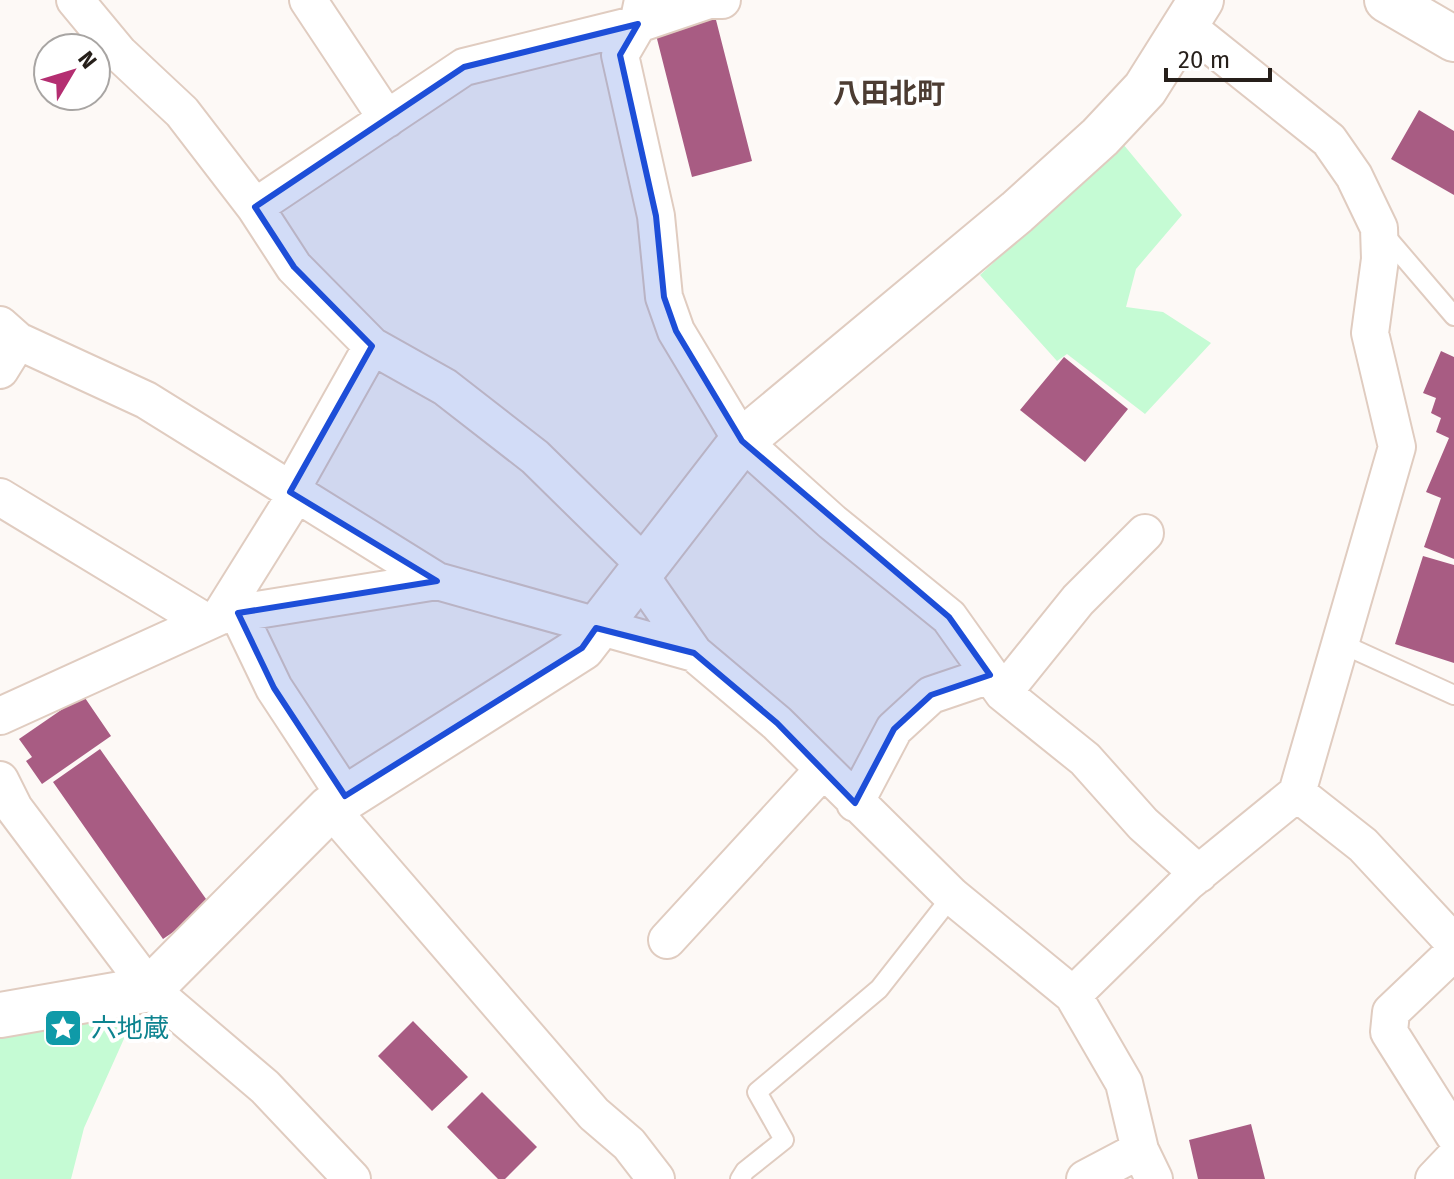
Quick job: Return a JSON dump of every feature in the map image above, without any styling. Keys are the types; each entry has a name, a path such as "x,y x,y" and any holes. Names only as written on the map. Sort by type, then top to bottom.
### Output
{"street":[{"path":"75,0 119,53 182,112 255,207 294,267 372,346 445,387 535,457 642,570 694,653 777,723 952,896 1073,995 1124,1083 1147,1165 1085,1179"},
{"path":"308,0 387,119"},
{"path":"255,207 464,67 640,12 722,0"},
{"path":"1387,0 1454,39"},
{"path":"640,12 620,55 656,216 664,297 676,331 742,441 832,522 949,617 997,684 1085,759 1143,824 1199,874"},
{"path":"0,1015 150,989 338,802 582,648 742,441 1017,212 1100,137 1145,89 1193,13 1329,140 1354,176 1379,228 1380,259 1370,333 1397,447 1297,793 1199,874 1073,995"},
{"path":"6,346 146,400 292,494 437,581 694,653"},
{"path":"221,617 372,346"},
{"path":"0,497 221,617 274,688 338,802 594,1114 629,1144 656,1179"},
{"path":"855,803 894,729 931,695 997,684 1145,533"},
{"path":"0,716 221,617 437,581"},
{"path":"667,940 823,770"},
{"path":"0,780 14,808 150,989 265,1087 352,1179"},
{"path":"1297,793 1363,845 1454,943"},
{"path":"1454,952 1391,1012 1389,1032 1454,1135"},
{"path":"1434,1179 1454,1158"}],"lane":[{"path":"1379,228 1454,316"},
{"path":"1340,643 1454,695"},
{"path":"740,1179 745,1171 784,1140 757,1092 879,989 952,896"}],"highlighted area":[{"path":"638,24 620,55 656,216 664,297 676,331 742,441 949,617 990,675 931,695 894,729 855,803 777,723 694,653 596,628 582,648 345,796 274,688 238,613 437,581 290,492 372,346 294,267 255,207 464,67"}],"green space":[{"path":"1123,144 1182,215 1136,269 1126,307 1163,312 1211,343 1145,414 1067,354 1057,361 980,275"},
{"path":"92,1015 113,1022 127,1032 84,1128 71,1179 0,1179 0,1029"}],"building":[{"path":"715,16 752,161 692,177 655,31"},
{"path":"1419,110 1454,131 1454,195 1391,159"},
{"path":"1441,351 1454,357 1454,559 1424,547 1441,498 1426,492 1449,438 1436,432 1441,418 1431,413 1436,398 1423,393"},
{"path":"1064,357 1128,409 1085,462 1020,410"},
{"path":"1423,556 1454,565 1454,663 1395,644"},
{"path":"83,695 111,736 42,784 26,761 32,757 19,739"},
{"path":"100,749 211,906 163,939 53,782"},
{"path":"413,1021 468,1077 432,1111 378,1056"},
{"path":"482,1092 537,1147 505,1179 498,1179 447,1127"},
{"path":"1251,1124 1265,1179 1198,1179 1189,1140"}],"place":[{"name":"六地蔵","path":"63,1028"}],"district":[{"name":"八田北町","path":"889,93"}]}
